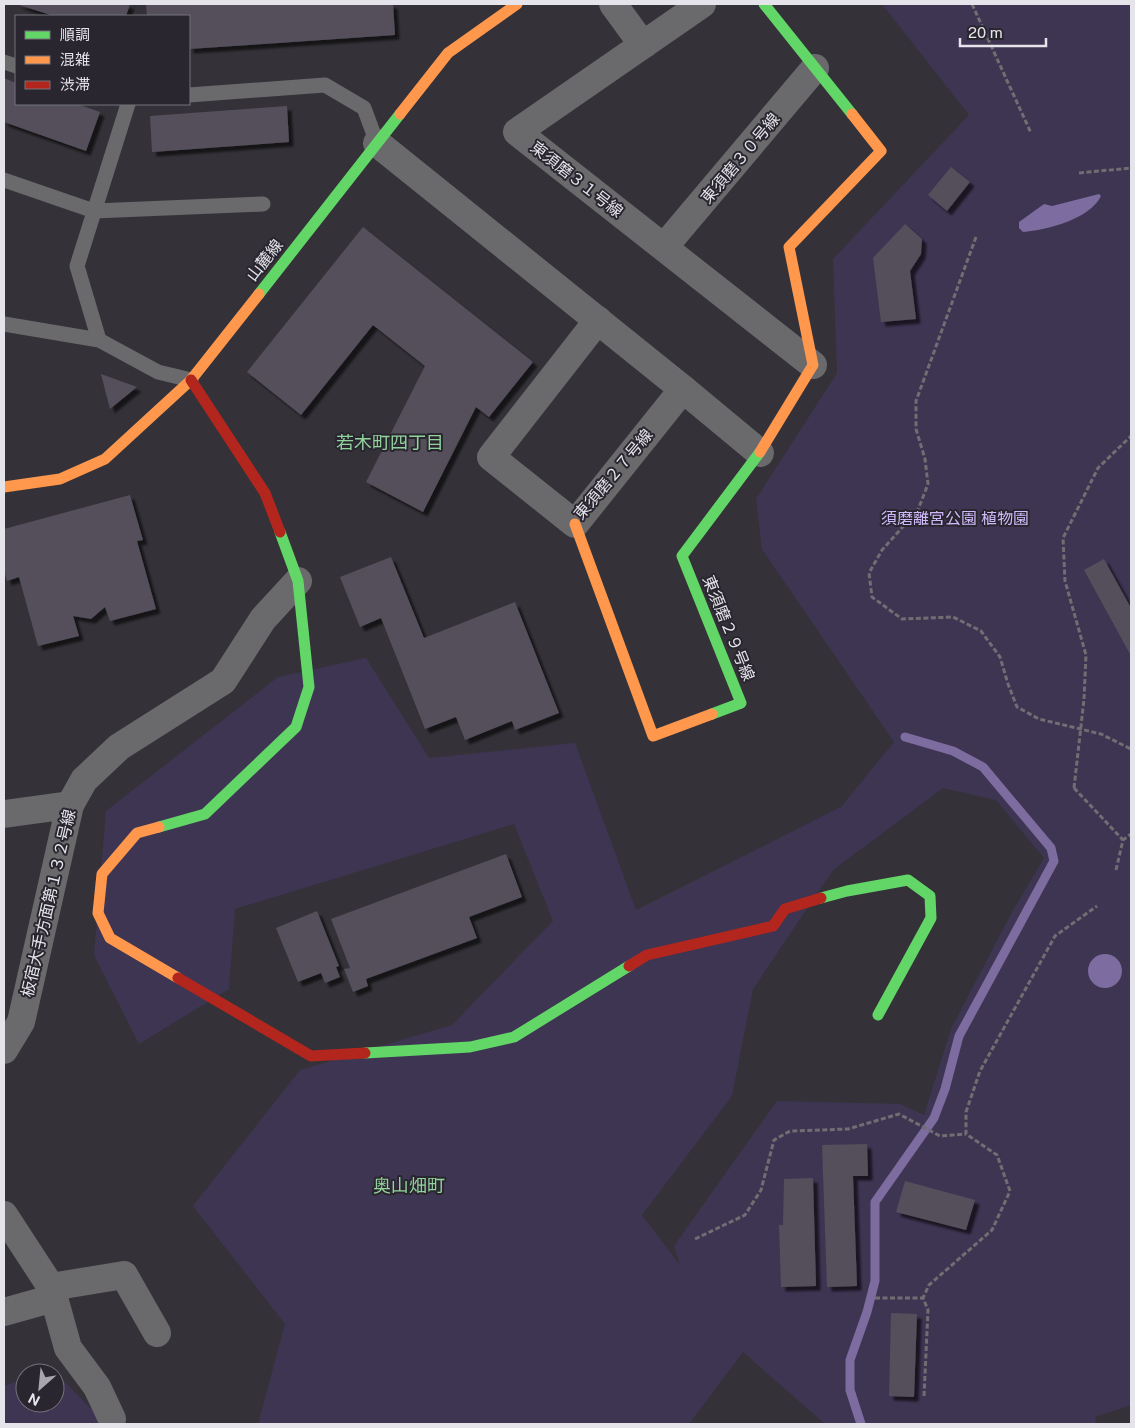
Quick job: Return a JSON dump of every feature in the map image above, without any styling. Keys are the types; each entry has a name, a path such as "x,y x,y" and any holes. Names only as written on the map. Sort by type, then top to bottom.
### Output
{"street":[{"name":"山麓線","path":"4,487 60,479 105,459 191,380 448,53 517,4"},
{"path":"612,4 643,45"},
{"name":"東須磨３１号線","path":"702,4 517,132 814,365"},
{"path":"377,143 683,388 760,453 814,365 789,246 881,151 764,4"},
{"name":"東須磨３０号線","path":"664,248 815,68"},
{"name":"東須磨２７号線","path":"598,320 491,457 575,524 683,388"},
{"path":"191,380 265,492 298,581 309,687 296,727 206,814 136,832 102,874 98,913 110,938 311,1056 470,1047 514,1037 647,955 773,926 785,909 847,891 908,880 930,896 931,918 878,1015"},
{"name":"東須磨２９号線","path":"575,524 653,736 741,703 682,556 760,453"},
{"name":"板宿大手方面第１３２号線","path":"4,1050 21,1022 70,806 84,780 119,747 223,681 263,619 298,581"},
{"path":"4,814 70,806"},
{"path":"4,1215 53,1293 68,1348 97,1386 112,1420"},
{"path":"4,1312 53,1293 124,1276 157,1333"}],"lane":[{"path":"190,94 325,85 364,108 377,143"},
{"path":"99,340 77,266 128,105"},
{"path":"4,180 94,211 263,204"},
{"path":"4,324 99,340 158,372 191,380"}],"path":[{"path":"972,4 1031,133"},
{"path":"1079,173 1131,168"},
{"path":"976,237 916,402 916,429 925,459 928,484 918,510 882,550 869,573 872,597 902,619 952,617 981,631 1000,657 1017,707 1039,719 1101,734 1131,749"},
{"path":"1123,840 1074,788 1084,698 1086,655 1066,580 1063,538 1098,468 1131,436"},
{"path":"1116,870 1123,840 1131,834"},
{"path":"966,1134 966,1112 980,1071 1055,936 1097,906"},
{"path":"696,1239 745,1215 761,1190 774,1140 790,1131 848,1129 899,1114 940,1136 966,1134 997,1155 1010,1191 992,1230 929,1285 924,1298 928,1310 924,1396"},
{"path":"875,1298 924,1298"}],"green space":[{"name":"須磨離宮公園 植物園","path":"882,4 1131,4 1131,1405 1095,1417 1096,1424 825,1424 743,1352 689,1424 258,1424 285,1324 193,1206 300,1070 452,1025 553,921 514,824 235,909 229,989 139,1044 94,955 106,811 278,677 366,658 429,758 575,743 636,910 841,807 894,742 762,549 756,499 837,373 833,259 969,115","holes":["943,788 996,800 1044,858 1012,912 951,1029 924,1115 900,1104 777,1101 674,1246 680,1265 642,1215 732,1096 753,989 833,870"]},
{"path":"15,1382 15,1413 65,1413 65,1382 106,1424 4,1424 4,1386"}],"shaded area":[{"path":"1099,194 1101,196 1088,211 1067,222 1033,231 1023,232 1019,228 1019,222 1044,204 1052,206"},
{"path":"1105,954 1117,959 1122,971 1117,983 1105,988 1093,983 1088,971 1093,959"}],"building":[{"path":"16,4 130,4 126,15 51,15"},
{"path":"146,4 393,4 395,35 190,49 190,15 147,15"},
{"path":"4,78 15,83 15,105 80,105 100,112 86,151 4,122"},
{"path":"287,106 289,142 152,152 150,116"},
{"path":"951,167 970,182 947,211 928,195"},
{"path":"905,224 922,239 921,254 910,271 916,319 881,322 873,258"},
{"path":"363,227 533,362 489,417 476,407 423,512 366,482 425,366 373,325 301,415 247,372"},
{"path":"101,374 137,387 110,409"},
{"path":"130,495 143,540 137,541 156,609 110,621 105,607 91,619 73,616 79,636 38,646 19,577 7,581 4,570 4,529"},
{"path":"391,557 424,638 515,602 559,713 515,730 512,721 465,740 456,717 425,729 381,618 360,627 340,577"},
{"path":"1104,559 1131,608 1131,656 1084,570"},
{"path":"506,854 522,897 469,917 477,938 366,979 368,986 353,992 344,969 350,968 331,919"},
{"path":"317,911 339,966 336,967 340,977 325,983 321,973 298,982 276,928"},
{"path":"867,1144 868,1176 853,1176 857,1286 827,1287 822,1145"},
{"path":"813,1178 816,1286 781,1287 779,1225 783,1225 784,1179"},
{"path":"905,1181 975,1200 966,1230 896,1212"},
{"path":"891,1313 917,1314 914,1397 889,1396"}],"waterway":[{"path":"861,1424 850,1390 850,1360 867,1312 875,1281 875,1202 934,1118 945,1089 959,1036 1054,861 1051,848 983,767 953,751 905,737"}],"traffic: fast":[{"path":"764,4 852,114"},
{"path":"259,294 400,114"},
{"path":"712,714 741,703 682,556 760,452"},
{"path":"159,827 205,814 296,727 309,687 298,581 280,532"},
{"path":"821,898 847,891 908,880 930,896 931,918 878,1015"},
{"path":"365,1053 470,1047 514,1037 629,966"}],"traffic: slow":[{"path":"400,114 448,53 517,4"},
{"path":"760,452 813,365 789,247 881,151 852,114"},
{"path":"4,487 60,479 105,459 191,380 259,294"},
{"path":"575,524 653,736 712,714"},
{"path":"159,827 137,833 102,874 98,913 110,938 178,978"}],"traffic: jam":[{"path":"191,380 265,493 280,532"},
{"path":"629,966 647,955 773,926 785,909 821,898"},
{"path":"178,978 311,1056 365,1053"}],"district":[{"name":"若木町四丁目","path":"390,443"},
{"name":"奥山畑町","path":"409,1186"}]}
